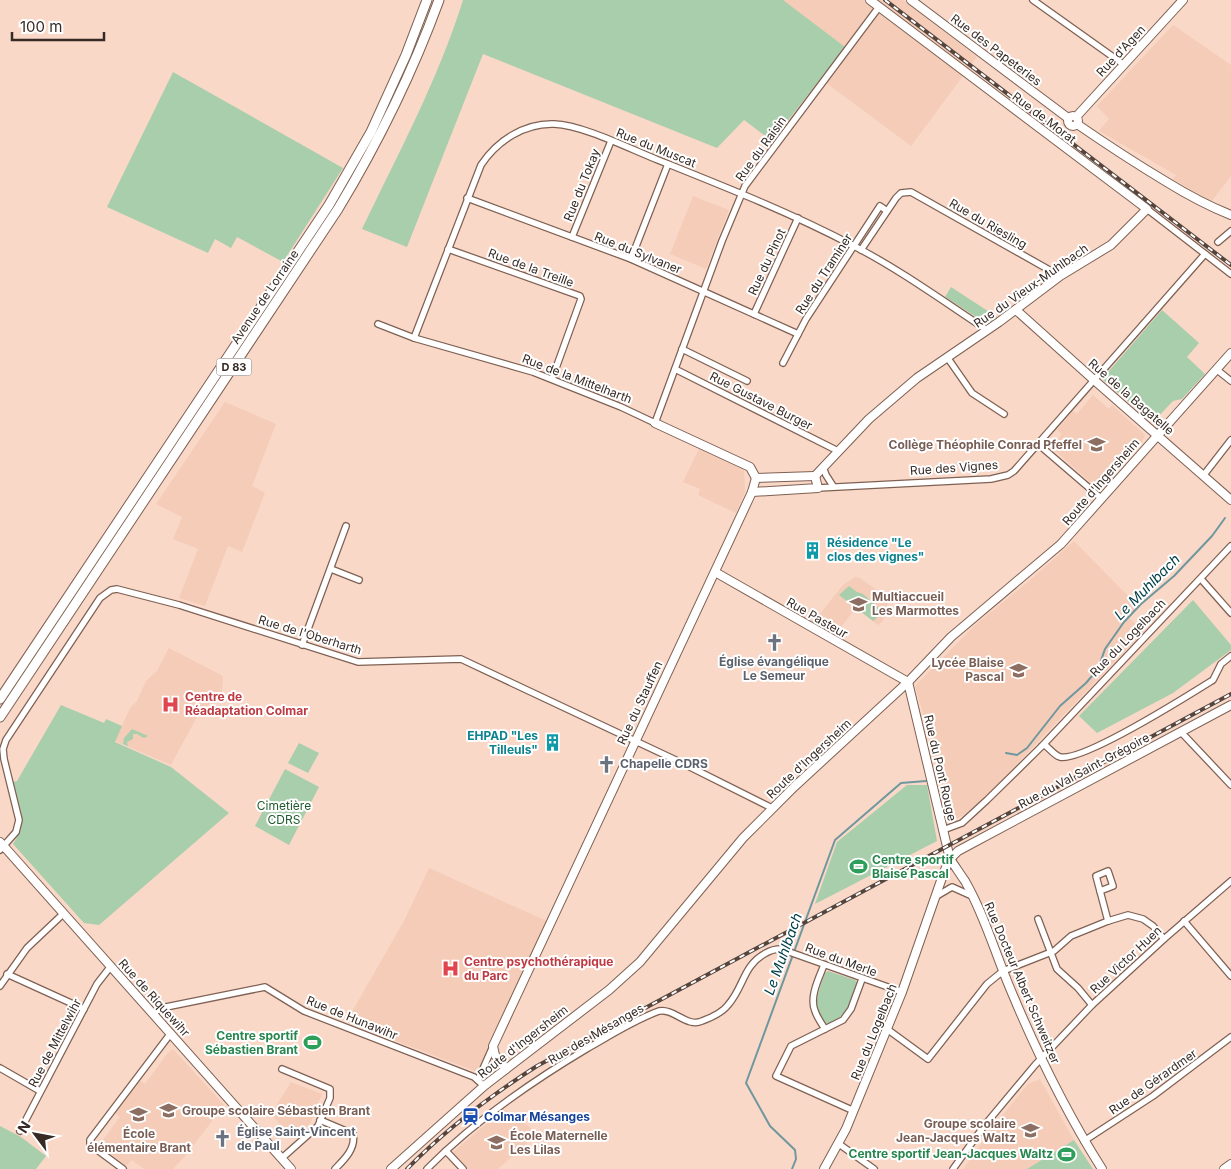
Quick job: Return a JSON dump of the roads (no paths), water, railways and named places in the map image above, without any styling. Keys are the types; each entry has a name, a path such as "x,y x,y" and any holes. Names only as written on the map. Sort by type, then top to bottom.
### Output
{"main road":[{"name":"Avenue de Lorraine","path":"0,699 330,205 371,132 406,55 428,0"},
{"name":"Avenue de Lorraine","path":"0,717 338,209 380,137 416,60 439,0"}],"street":[{"name":"Rue de Morat","path":"870,0 1147,208 1231,274"},
{"name":"Rue des Papeteries","path":"911,0 1130,160 1207,205 1231,215"},
{"path":"1033,0 1123,64"},
{"name":"Rue d'Agen","path":"1074,120 1123,64 1184,0"},
{"name":"Rue du Raisin","path":"656,422 703,291 742,193 878,7"},
{"name":"Rue du Muscat","path":"414,338 477,171 488,154 510,136 525,128 553,124 568,126 611,141 742,193 798,218 854,245 987,330"},
{"name":"Rue du Tokay","path":"572,237 611,141"},
{"path":"631,259 668,164"},
{"name":"Rue du Traminer","path":"861,250 896,198 906,192"},
{"name":"Rue du Riesling","path":"906,192 911,192 1060,276"},
{"name":"Rue du Sylvaner","path":"467,198 631,259 798,334"},
{"name":"Rue du Traminer","path":"783,363 816,303 880,206 887,211"},
{"name":"Rue du Vieux-Muhlbach","path":"815,476 886,403 917,378 1016,310 1060,276 1111,245 1147,208"},
{"name":"Rue du Pinot","path":"754,314 798,218"},
{"path":"1218,242 1231,231"},
{"name":"Rue de la Treille","path":"448,249 580,296 581,299 552,379"},
{"name":"Rue des Vignes","path":"752,492 1001,478 1014,471 1205,254"},
{"name":"Rue de la Bagatelle","path":"1016,310 1231,500"},
{"name":"Rue de la Mittelharth","path":"378,324 414,338 552,379 656,422 750,467 756,478"},
{"path":"682,349 746,381"},
{"name":"Route d'Ingersheim","path":"390,1169 481,1083 506,1069 609,990 640,962 725,857 772,808 908,682 951,637 1046,558 1102,499 1231,353"},
{"path":"947,358 972,393 1004,414"},
{"name":"Rue Gustave Burger","path":"675,369 838,451"},
{"path":"1216,369 1231,381"},
{"path":"1203,476 1231,440"},
{"path":"1038,444 1102,499"},
{"path":"823,467 834,486"},
{"path":"756,478 815,476 818,488"},
{"name":"Rue du Stauffen","path":"481,1083 493,1046 715,572 752,492 756,478"},
{"path":"302,645 346,526"},
{"name":"Rue du Logelbach","path":"942,830 962,823 1042,746 1231,546"},
{"path":"330,569 359,580"},
{"name":"Rue Pasteur","path":"715,572 908,682"},
{"path":"1201,578 1231,614"},
{"name":"Rue de l'Oberharth","path":"1,846 16,832 19,820 4,759 3,749 6,740 100,598 106,592 117,589 146,595 358,662 461,659 680,762 772,808"},
{"path":"1042,746 1045,745 1056,755 1064,757 1096,747 1213,680 1221,664 1231,656"},
{"name":"Rue du Pont Rouge","path":"908,682 950,859"},
{"name":"Rue du Val Saint-Grégoire","path":"950,859 958,851 1231,705"},
{"path":"1181,732 1231,785"},
{"name":"Rue de Riquewihr","path":"1,846 154,1013 291,1169"},
{"name":"Rue du Logelbach","path":"824,1169 839,1144 854,1111 902,992 933,898 950,859"},
{"name":"Rue Docteur Albert Schweitzer","path":"950,859 972,896 1041,1060 1084,1140 1102,1169"},
{"name":"Rue Victor Huen","path":"953,1169 984,1126 1092,1005 1231,881"},
{"path":"933,898 952,887 972,896"},
{"path":"1100,891 1108,921"},
{"path":"0,986 27,948 63,914"},
{"path":"887,1029 928,1059 988,984 1003,971 1054,952 1070,936 1108,921 1128,916 1143,918 1164,939"},
{"path":"1038,919 1057,970 1078,988 1092,1005"},
{"path":"1184,921 1231,976"},
{"name":"Rue du Merle","path":"773,950 781,949 902,992"},
{"name":"Rue des Mésanges","path":"427,1169 497,1108 531,1084 575,1056 655,1012 666,1010 696,1023 702,1022 724,1009 729,1005 753,962 773,950"},
{"path":"824,965 814,994 813,1004 815,1012 825,1029"},
{"name":"Rue de Mittelwihr","path":"20,1131 97,984 111,966"},
{"path":"7,974 84,1008"},
{"path":"854,1111 776,1076 791,1046 843,1020 851,1009 862,979"},
{"name":"Rue de Hunawihr","path":"154,1013 161,1008 265,987 304,1011 481,1083"},
{"path":"123,1169 92,1146 90,1140 171,1033"},
{"name":"Rue de Gérardmer","path":"1084,1140 1153,1096 1231,1037"},
{"path":"493,1046 495,1055 506,1069"},
{"path":"0,1068 40,1091"},
{"path":"282,1070 330,1089 330,1098 318,1126 282,1158"},
{"path":"320,1120 353,1134 354,1141 350,1152 335,1169"},
{"path":"839,1144 874,1169"},
{"path":"446,1151 463,1169"},
{"path":"1224,1169 1231,1164"}],"waterway":[{"name":"Le Muhlbach","path":"1006,753 1017,755 1027,748 1060,706 1086,683 1098,669 1105,649 1124,622 1141,604 1174,576 1212,536 1225,518"},
{"name":"Le Muhlbach","path":"792,1169 796,1159 795,1150 770,1126 746,1083 835,840 901,783 926,781"}],"railway":[{"path":"885,0 1231,265"},
{"path":"407,1169 437,1140 469,1114 537,1066 1231,694"}],"place":[{"name":"Collège Théophile Conrad Pfeffel","path":"1096,445"},
{"name":"Résidence \"Le clos des vignes\"","path":"813,550"},
{"name":"Multiaccueil Les Marmottes","path":"858,604"},
{"name":"Église évangélique Le Semeur","path":"774,643"},
{"name":"Lycée Blaise Pascal","path":"1018,670"},
{"name":"Centre de Réadaptation Colmar","path":"171,704"},
{"name":"EHPAD \"Les Tilleuls\"","path":"552,743"},
{"name":"Chapelle CDRS","path":"606,764"},
{"name":"Centre sportif Blaise Pascal","path":"858,867"},
{"name":"Centre psychothérapique du Parc","path":"450,969"},
{"name":"Centre sportif Sébastien Brant","path":"312,1043"},
{"name":"Groupe scolaire Sébastien Brant","path":"168,1111"},
{"name":"École élémentaire Brant","path":"139,1115"},
{"name":"Colmar Mésanges","path":"470,1117"},
{"name":"Groupe scolaire Jean-Jacques Waltz","path":"1030,1131"},
{"name":"Église Saint-Vincent de Paul","path":"223,1139"},
{"name":"École Maternelle Les Lilas","path":"496,1143"},
{"name":"Centre sportif Jean-Jacques Waltz","path":"1067,1154"}],"park label":[{"name":"Cimetière CDRS","path":"284,813"}]}
